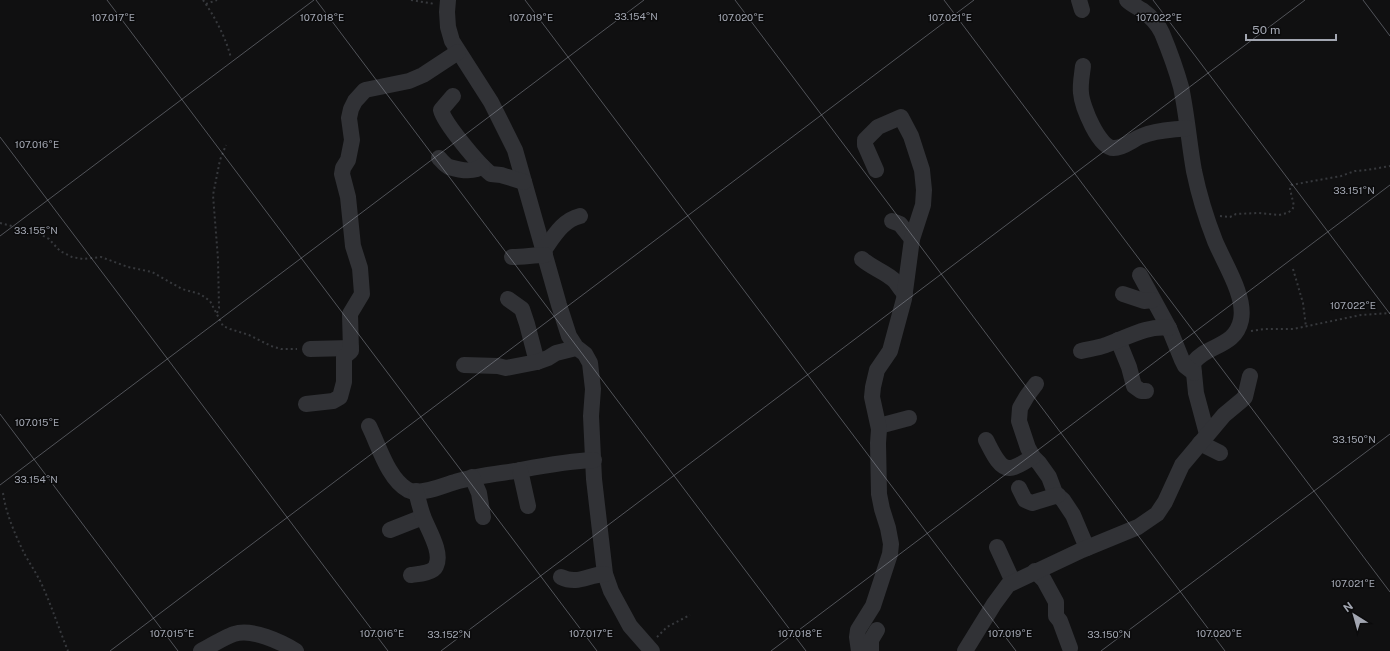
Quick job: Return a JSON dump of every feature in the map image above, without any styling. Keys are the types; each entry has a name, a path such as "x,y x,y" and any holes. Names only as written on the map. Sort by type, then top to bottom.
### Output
{"street":[{"path":"1127,0 1149,16 1161,32 1178,77 1196,177 1204,209 1216,242 1230,271 1241,304 1241,322 1235,334 1222,345 1198,357 1193,363 1203,439 1220,453"},
{"path":"448,3 448,27 452,41 490,102 515,150 567,330 576,348 584,354 590,363 593,389 591,416 594,460 605,574 611,591 630,626 649,649"},
{"path":"306,404 333,401 340,398 344,382 344,358 351,351 350,314 362,294 360,268 353,246 348,196 342,174 351,150 352,140 349,118 351,109 355,101 365,90 409,82 458,52"},
{"path":"1083,66 1081,95 1084,106 1093,127 1104,143 1109,147 1114,148 1154,132 1187,128"},
{"path":"453,96 441,110 448,125 482,166 491,174 501,175 524,182"},
{"path":"859,651 858,630 873,606 890,549 889,533 879,494 879,426 872,397 874,378 890,351 905,294 912,239 922,205 924,190 922,170 911,136 901,117 878,127 865,140 865,145 876,170"},
{"path":"439,158 448,166 457,169 478,170 482,166"},
{"path":"512,257 536,255 544,252 560,228 568,221 580,216"},
{"path":"892,220 900,224 912,239"},
{"path":"862,259 870,266 882,272 894,281 905,294"},
{"path":"1140,275 1169,328 1185,366 1194,373"},
{"path":"1123,294 1144,301 1154,300"},
{"path":"508,299 522,308 537,362"},
{"path":"1080,351 1105,345 1151,328 1169,328"},
{"path":"1118,340 1129,366 1134,386 1140,391 1146,391"},
{"path":"310,349 351,348"},
{"path":"464,365 498,366 506,368 537,362 556,353 576,348"},
{"path":"965,651 1001,594 1013,582 1138,526 1157,514 1167,498 1182,465 1224,415 1245,397 1250,376"},
{"path":"1036,384 1020,408 1019,421 1028,448 1033,457 1049,477 1055,493 1073,515 1087,548"},
{"path":"879,426 909,418"},
{"path":"369,426 397,482 409,490 416,492 432,489 472,477 557,463 594,460"},
{"path":"986,440 996,459 1006,467 1011,468 1033,457"},
{"path":"520,470 528,506"},
{"path":"472,477 478,493 483,517"},
{"path":"1019,488 1025,500 1032,503 1058,495"},
{"path":"411,575 433,570 437,565 435,542 423,517 416,492"},
{"path":"390,530 423,517"},
{"path":"998,547 1013,582"},
{"path":"1035,571 1044,580 1056,602 1056,616 1060,621 1070,648"},
{"path":"561,577 569,581 605,574"},
{"path":"872,651 871,640 877,630"},
{"path":"201,651 232,634 239,633 265,636 296,651"}],"path":[{"path":"204,0 221,30 231,58"},
{"path":"206,4 217,0"},
{"path":"411,0 448,3"},
{"path":"217,313 219,308 218,259 213,195 220,160 226,144"},
{"path":"1209,222 1221,216 1230,217 1236,214 1258,213 1272,215 1287,213 1292,210 1294,206 1290,189 1291,185 1342,176 1351,172 1390,166"},
{"path":"0,222 36,232 49,239 60,251 72,257 83,259 101,257 128,267 152,272 182,289 200,294 210,301 223,326 230,330 249,335 271,346 281,349 310,349"},
{"path":"1293,269 1303,303 1306,327"},
{"path":"1235,334 1239,335 1265,329 1293,329 1361,315 1390,313"},
{"path":"3,493 7,512 24,554 42,584 68,651"},
{"path":"649,649 667,627 690,615"}]}
